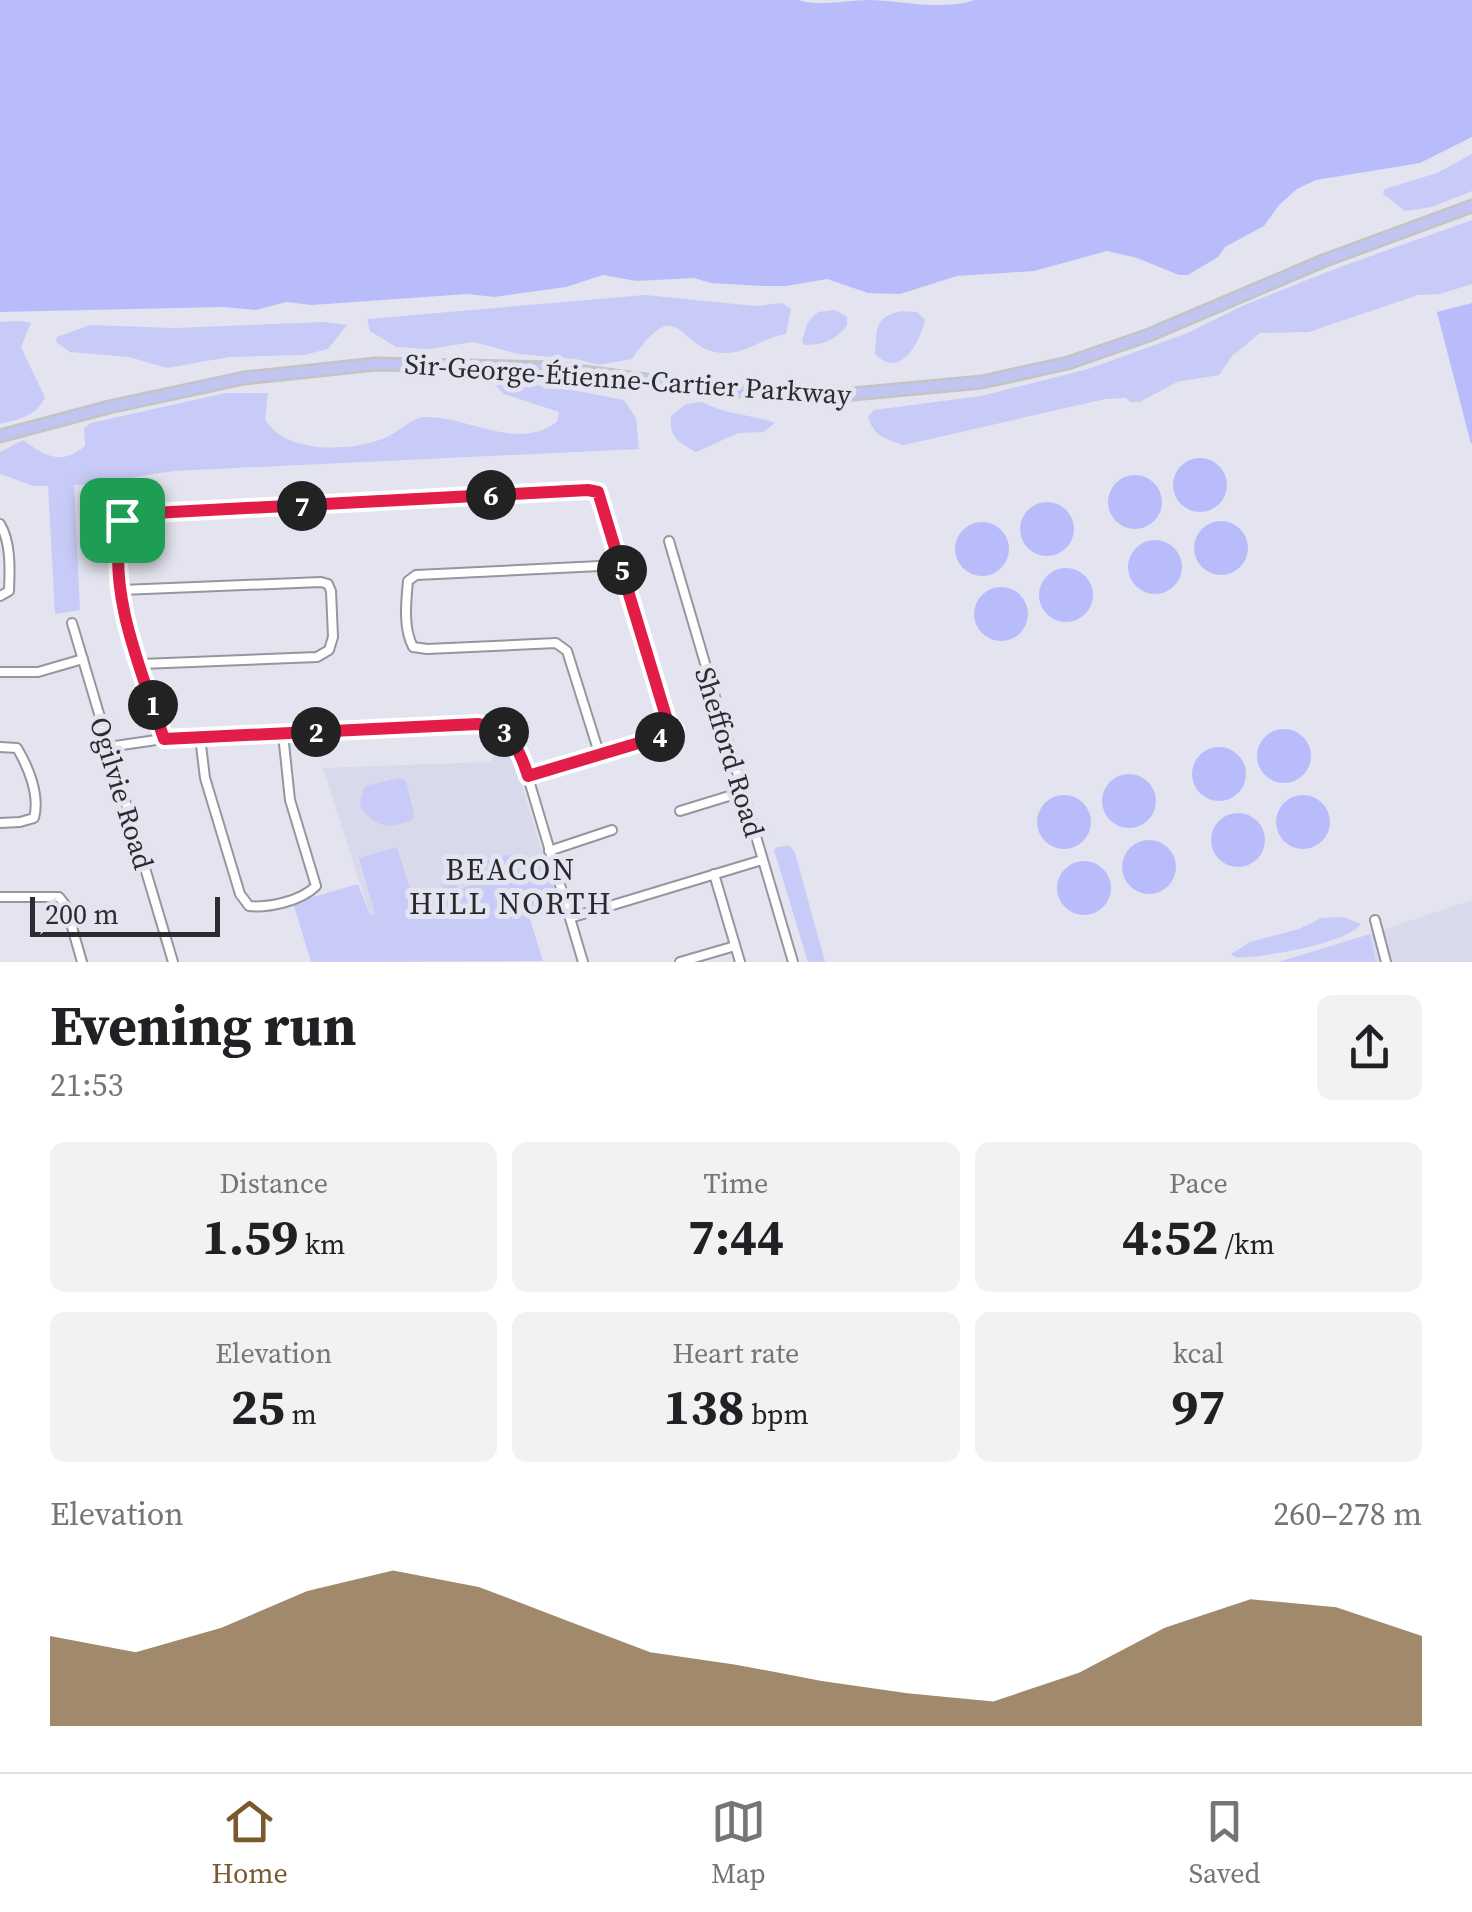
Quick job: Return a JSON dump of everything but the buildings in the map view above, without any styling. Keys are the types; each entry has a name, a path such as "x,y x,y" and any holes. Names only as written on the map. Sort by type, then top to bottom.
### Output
{"main road":[{"name":"Sir-George-Étienne-Cartier Parkway","path":"0,436 109,407 244,378 376,364 553,368 722,390 831,396 982,382 1068,363 1149,336 1322,261 1472,206"}],"street":[{"path":"164,739 124,610 118,534 122,520 134,514 598,492 668,723 675,730 671,737 662,736 528,776"},
{"path":"0,524 7,537 9,590 0,596"},
{"name":"Shefford Road","path":"669,541 793,962"},
{"path":"600,756 568,652 556,643 427,650 413,646 406,634 408,581 416,575 620,564"},
{"path":"122,590 322,582 331,590 333,637 329,650 317,657 141,664"},
{"name":"Ogilvie Road","path":"72,623 173,962"},
{"path":"0,672 38,672 83,658"},
{"path":"108,747 164,739 478,724 493,727 510,738 528,776 584,962"},
{"path":"200,738 205,778 240,894 249,906 264,908 307,894 316,886 290,800 282,734"},
{"path":"0,747 16,748 24,760 38,804 34,818 0,823"},
{"path":"680,811 742,792"},
{"path":"549,850 612,830"},
{"path":"570,918 762,860"},
{"path":"714,874 740,962"},
{"path":"0,897 58,897 66,906 82,962"},
{"path":"1375,920 1386,962"},
{"path":"680,962 735,946"}],"shaded area":[{"path":"0,0 870,0 937,5 975,0 1472,0 1472,137 1420,163 1316,180 1297,189 1264,226 1225,247 1218,257 1188,275 1107,251 1034,271 957,276 900,294 868,293 827,279 762,286 694,278 636,281 603,275 566,287 494,297 467,294 312,305 286,302 256,310 222,307 0,312"},
{"path":"1472,154 1472,191 1432,207 1405,211 1383,194 1385,189 1437,173"},
{"path":"1472,220 1472,284 1440,294 1418,295 1309,332 1260,333 1232,356 1219,375 1177,382 1140,402 1105,399 904,445 881,436 868,417 874,410 981,396 1088,369 1185,334 1340,267"},
{"path":"645,295 756,306 782,303 791,309 786,334 742,350 711,351 671,326 648,338 632,359 599,365 518,354 474,342 428,349 396,347 370,331 367,319"},
{"path":"1472,303 1472,443 1471,444 1437,312"},
{"path":"835,310 847,317 843,330 828,341 804,345 808,322 818,312"},
{"path":"901,311 917,312 925,320 922,329 908,355 893,363 884,361 875,354 879,325"},
{"path":"0,322 31,323 21,347 45,398 31,413 0,424"},
{"path":"325,322 347,325 328,349 304,355 229,357 167,368 129,357 70,352 56,342 57,337 90,325 175,328"},
{"path":"499,382 557,387 624,400 636,418 639,449 174,471 74,485 80,610 55,614 48,486 34,486 0,474 0,452 23,440 53,457 68,456 85,446 84,428 91,423 226,393 268,393 265,419 275,431 288,439 321,447 373,442 422,417 526,434 557,422 559,412 504,394 496,386"},
{"path":"703,402 775,423 763,432 738,433 696,452 676,438 671,416 686,404"},
{"path":"1200,458 1219,466 1227,485 1219,504 1200,512 1181,504 1173,485 1181,466"},
{"path":"1135,475 1154,483 1162,502 1154,521 1135,529 1116,521 1108,502 1116,483"},
{"path":"1047,502 1066,510 1074,529 1066,548 1047,556 1028,548 1020,529 1028,510"},
{"path":"1221,521 1240,529 1248,548 1240,567 1221,575 1202,567 1194,548 1202,529"},
{"path":"982,522 1001,530 1009,549 1001,568 982,576 963,568 955,549 963,530"},
{"path":"1155,540 1174,548 1182,567 1174,586 1155,594 1136,586 1128,567 1136,548"},
{"path":"1066,568 1085,576 1093,595 1085,614 1066,622 1047,614 1039,595 1047,576"},
{"path":"1001,587 1020,595 1028,614 1020,633 1001,641 982,633 974,614 982,595"},
{"path":"1284,729 1303,737 1311,756 1303,775 1284,783 1265,775 1257,756 1265,737"},
{"path":"501,739 515,762 545,862 370,915 323,768 490,762"},
{"path":"1219,747 1238,755 1246,774 1238,793 1219,801 1200,793 1192,774 1200,755"},
{"path":"1129,774 1148,782 1156,801 1148,820 1129,828 1110,820 1102,801 1110,782"},
{"path":"400,778 406,781 412,820 397,825 378,823 361,808 365,786"},
{"path":"1064,795 1083,803 1091,822 1083,841 1064,849 1045,841 1037,822 1045,803"},
{"path":"1303,795 1322,803 1330,822 1322,841 1303,849 1284,841 1276,822 1284,803"},
{"path":"1238,813 1257,821 1265,840 1257,859 1238,867 1219,859 1211,840 1219,821"},
{"path":"1149,840 1168,848 1176,867 1168,886 1149,894 1130,886 1122,867 1130,848"},
{"path":"790,846 825,962 808,962 774,850"},
{"path":"397,847 414,902 445,893 441,882 451,878 458,889 495,878 482,877 478,864 511,854 514,868 505,874 545,862 560,905 528,913 543,961 311,962 293,903 358,884 370,915 375,914 359,858"},
{"path":"1084,861 1103,869 1111,888 1103,907 1084,915 1065,907 1057,888 1065,869"},
{"path":"1472,900 1472,962 1376,962 1370,934"},
{"path":"1343,917 1361,924 1340,937 1302,948 1247,957 1231,954 1250,942 1299,929 1321,918"},
{"path":"1370,934 1376,962 1278,962"}],"district":[{"name":"BEACON HILL NORTH","path":"511,887"}],"route":[{"path":"598,492 668,723 675,730 671,737 662,736 528,776 510,738 493,727 478,724 164,739 124,610 118,534 122,520 134,514 598,492"}]}
